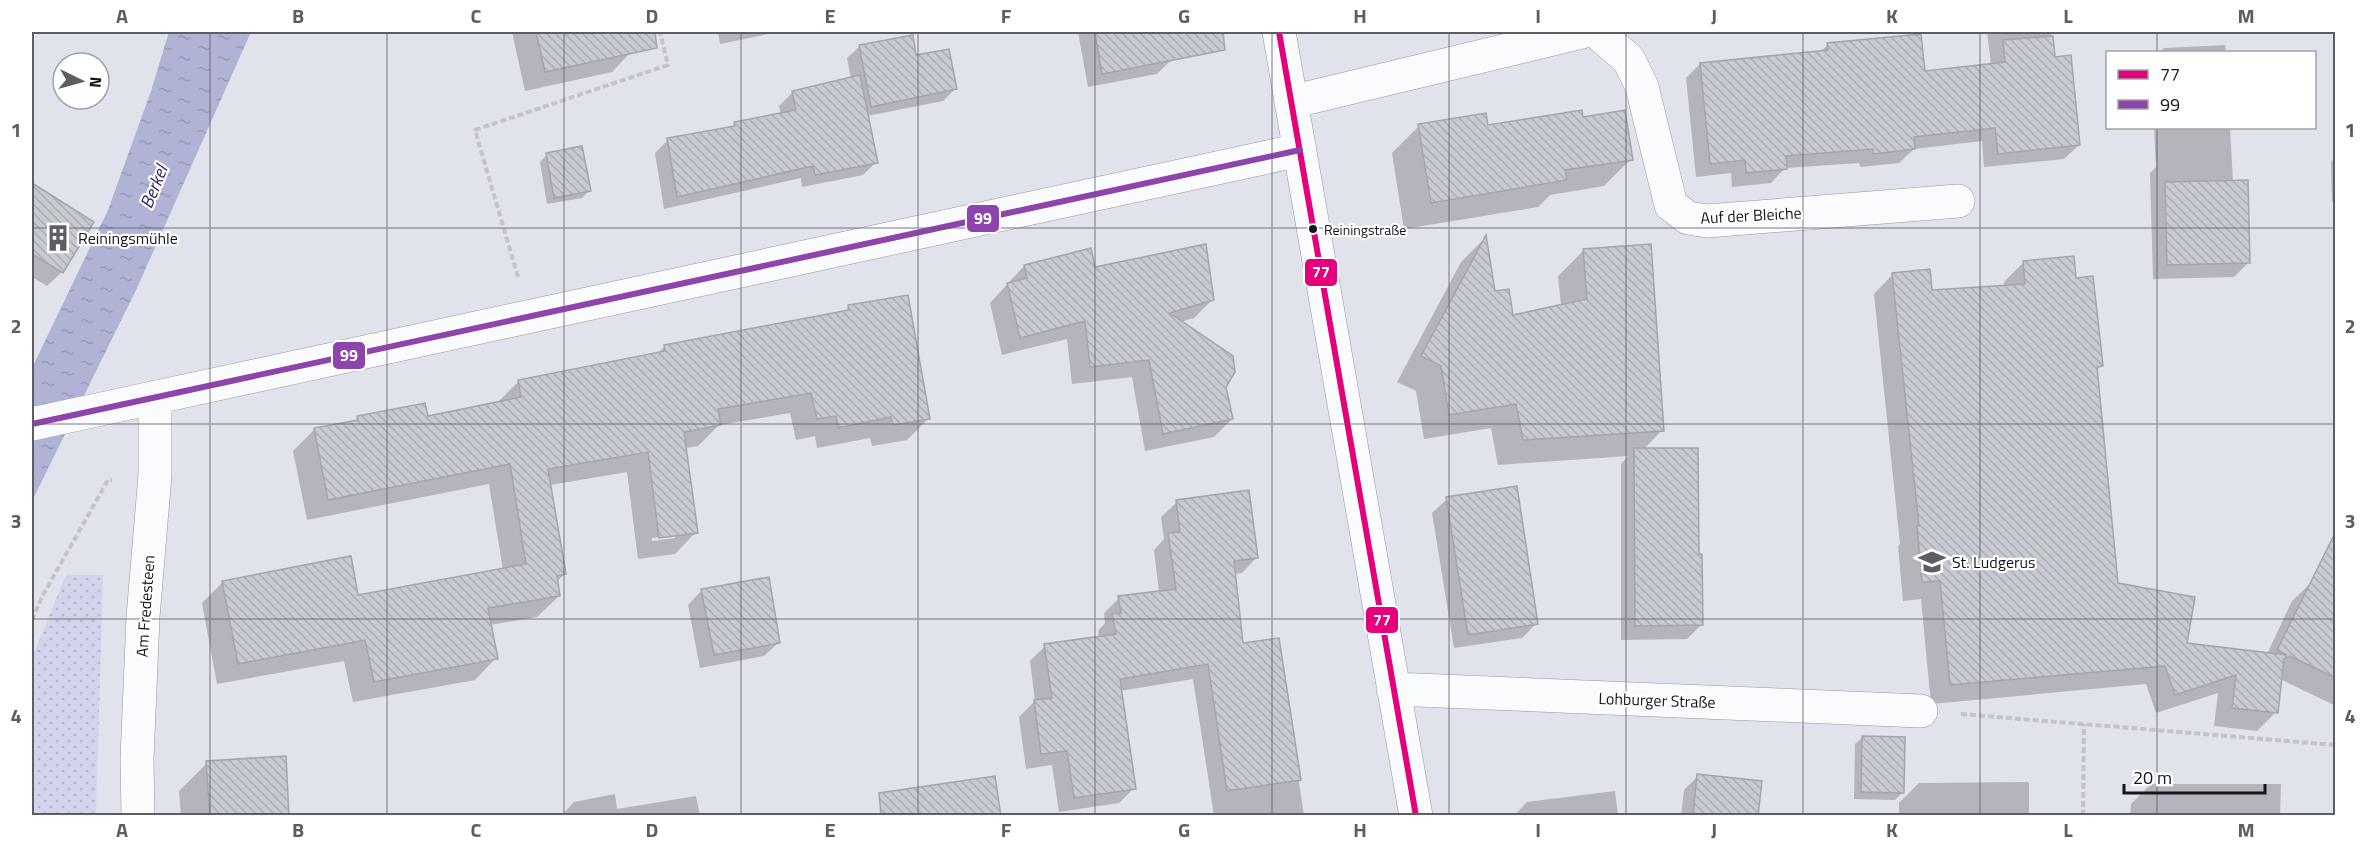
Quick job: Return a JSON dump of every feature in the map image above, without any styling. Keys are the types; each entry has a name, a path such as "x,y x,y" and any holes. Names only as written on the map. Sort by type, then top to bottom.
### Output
{"street":[{"path":"1279,32 1416,816"},
{"path":"1291,102 1582,32"},
{"name":"Auf der Bleiche","path":"1597,32 1629,60 1638,78 1671,205 1688,218 1707,220 1958,201"},
{"path":"32,424 1300,150"},
{"name":"Am Fredesteen","path":"138,816 137,759 143,617 155,475 154,396"},
{"name":"Lohburger Straße","path":"1393,689 1921,711"}],"path":[{"path":"530,315 475,130 668,65 660,32"},
{"path":"32,620 43,595 108,480 155,475"},
{"path":"1921,711 2336,745"},
{"path":"2083,816 2084,724"}],"shaded area":[{"path":"66,575 103,575 96,815 32,815 32,658"}],"water":[{"name":"Berkel","path":"169,32 251,32 137,288 32,501 32,368 108,210 151,91"}],"building":[{"path":"536,32 655,32 657,48 545,72"},
{"path":"1095,32 1223,32 1225,50 1102,74"},
{"path":"1921,34 1925,71 2005,62 2003,40 2053,36 2055,57 2071,55 2080,145 1998,154 1995,128 1914,137 1915,149 1873,154 1873,149 1786,156 1787,169 1746,173 1745,160 1710,164 1700,63 1828,50 1827,43"},
{"path":"913,35 916,55 949,49 957,89 871,107 859,45"},
{"path":"860,75 878,163 815,175 813,166 677,197 667,138 735,126 734,122 796,110 792,91"},
{"path":"1582,110 1583,117 1625,110 1633,160 1565,170 1567,180 1431,203 1418,124 1486,113 1488,125"},
{"path":"582,146 591,191 554,198 546,153"},
{"path":"2248,180 2250,263 2167,265 2165,182"},
{"name":"Reiningsmühle","path":"32,183 94,222 63,273 32,254"},
{"path":"1486,235 1495,291 1509,289 1513,315 1587,299 1583,249 1651,244 1664,431 1523,440 1516,404 1449,415 1441,366 1421,356"},
{"path":"1206,244 1214,300 1170,313 1233,356 1235,372 1226,387 1233,419 1163,434 1149,360 1090,367 1085,321 1020,338 1007,283 1027,278 1024,265 1091,248 1095,267"},
{"path":"2074,256 2076,278 2093,276 2103,366 2097,367 2118,583 2195,597 2187,643 2287,655 2277,650 2336,531 2336,678 2290,656 2284,659 2278,713 2232,708 2236,675 2175,695 2165,666 1950,685 1940,581 1922,582 1917,526 1919,526 1892,273 1930,269 1932,290 2025,284 2023,261"},
{"path":"908,295 930,419 893,425 891,417 838,428 836,416 817,419 811,393 718,409 721,425 684,432 698,533 659,538 648,452 548,469 566,574 557,576 560,596 488,608 498,659 374,682 365,640 238,664 222,581 351,556 358,595 526,564 510,464 328,500 314,428 358,420 357,416 425,403 428,416 521,397 518,380 665,351 664,345 849,310 848,305"},
{"path":"1634,448 1698,448 1699,554 1702,554 1703,625 1635,626"},
{"path":"1517,486 1538,624 1468,635 1446,497"},
{"path":"1249,490 1258,558 1234,561 1243,643 1279,638 1301,780 1227,791 1208,664 1120,679 1136,789 1074,798 1067,751 1041,754 1034,700 1052,698 1044,644 1116,634 1112,614 1121,613 1118,596 1176,589 1168,533 1180,532 1176,500"},
{"path":"769,577 780,643 714,655 701,589"},
{"path":"1862,736 1905,737 1904,793 1861,792"},
{"path":"286,756 289,816 210,816 206,761"},
{"path":"1697,774 1762,781 1758,816 1693,816"},
{"path":"995,776 1001,816 881,816 879,793"}],"transit line":[{"name":"77","path":"1279,32 1416,816"},
{"name":"99","path":"32,424 1300,150"}],"place":[{"name":"Reiningstraße","path":"1313,229"},
{"name":"Reiningsmühle","path":"58,238"},
{"name":"St. Ludgerus","path":"1932,562"}]}
